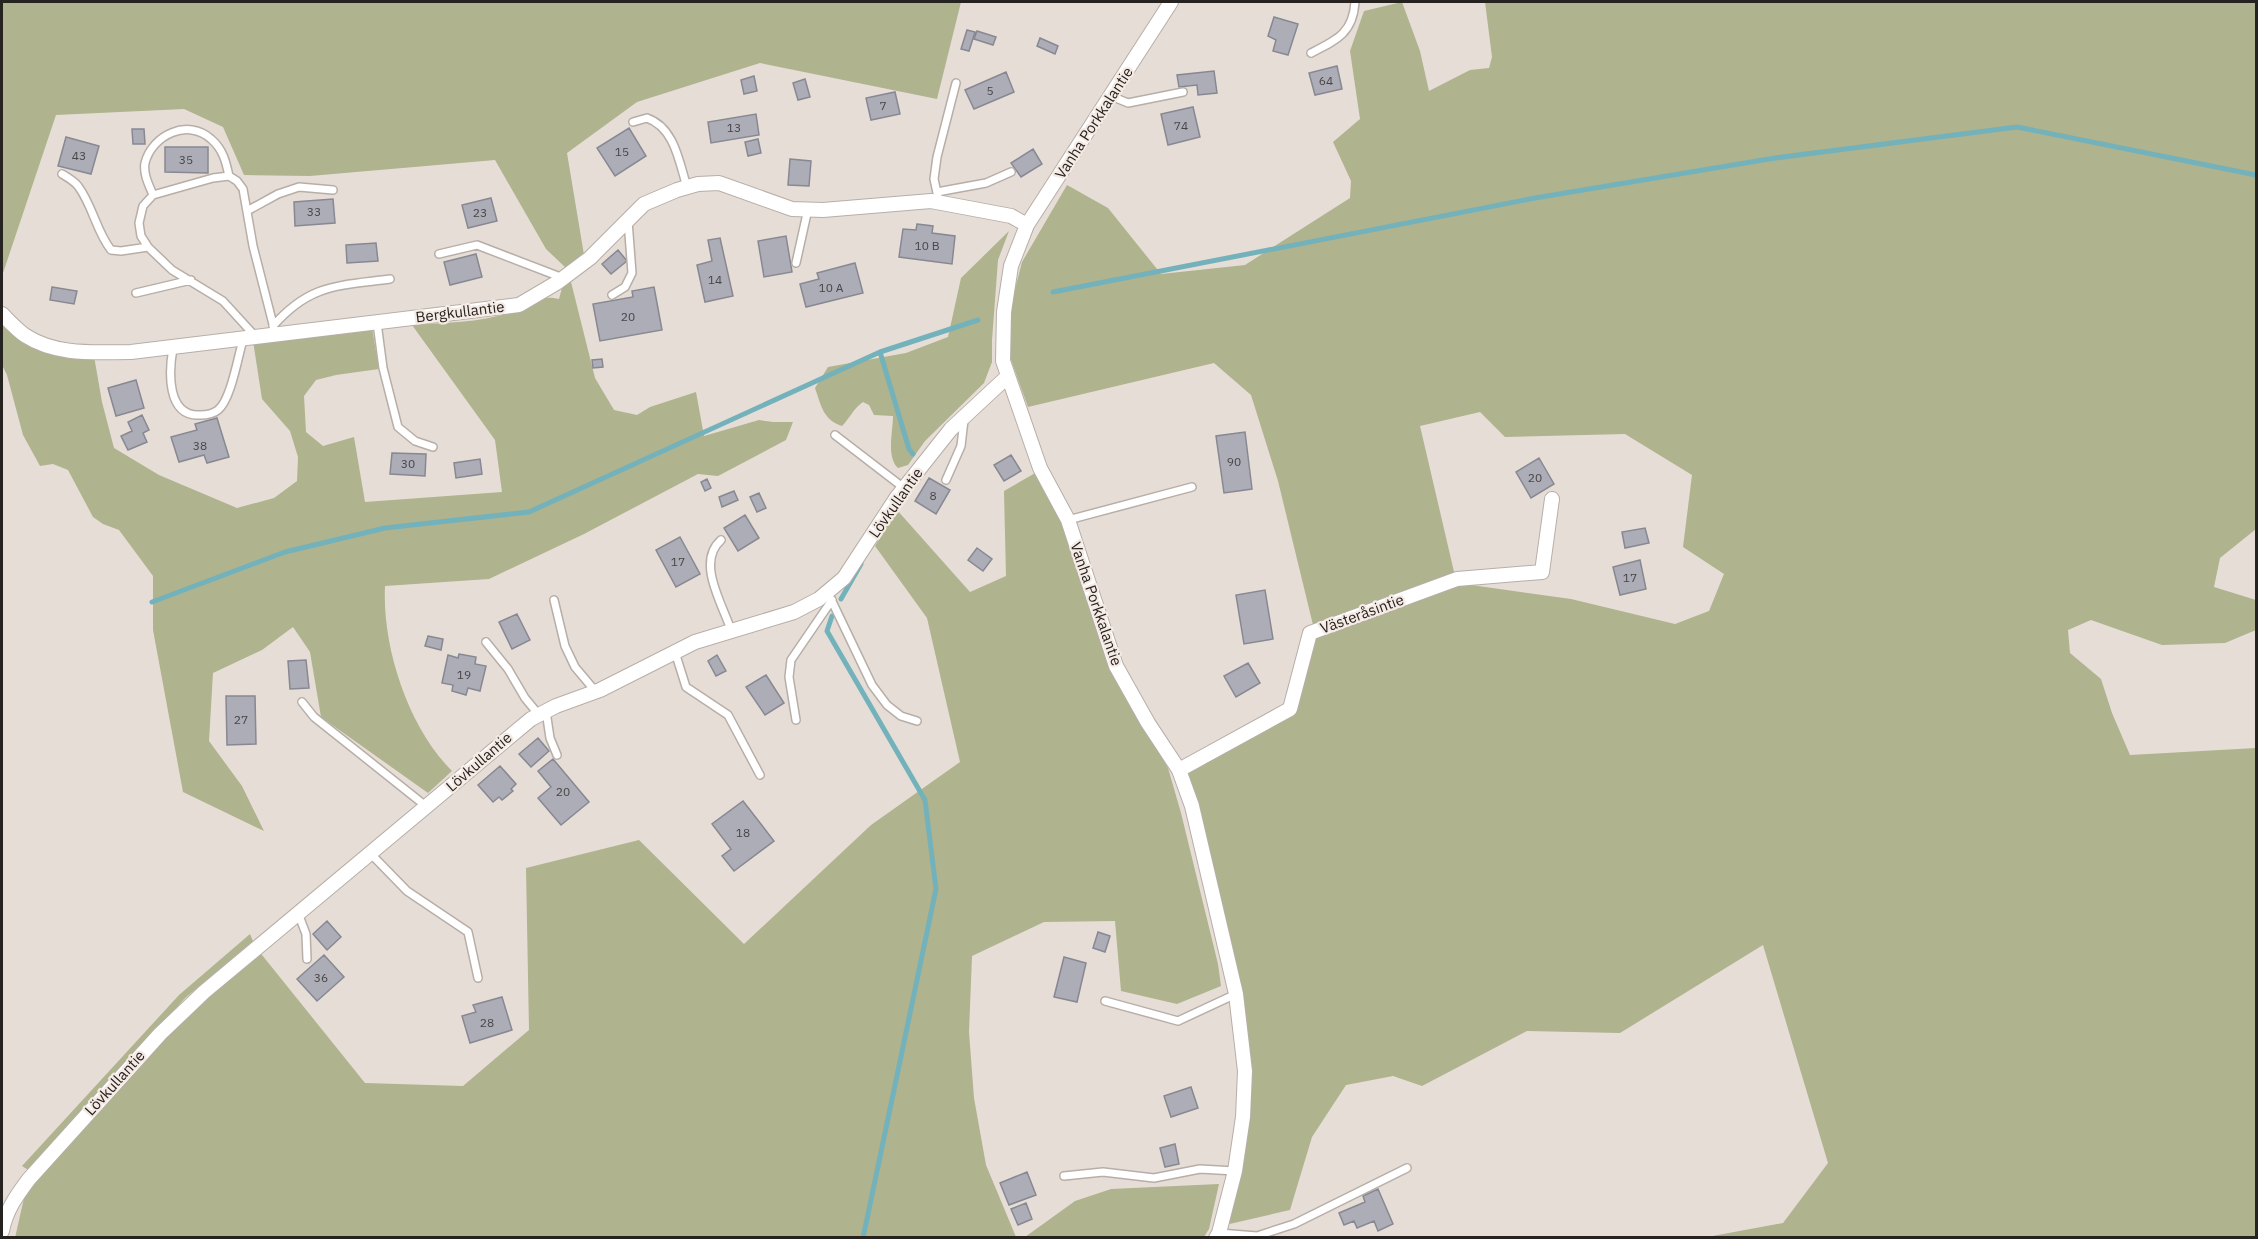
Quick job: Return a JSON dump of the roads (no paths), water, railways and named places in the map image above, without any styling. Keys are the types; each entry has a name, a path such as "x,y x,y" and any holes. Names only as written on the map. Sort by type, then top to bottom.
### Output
{"street":[{"name":"Vanha Porkkalantie","path":"1171,2 1027,225 1011,266 1004,312 1003,360 1040,468 1068,520 1116,666 1148,723 1179,770 1192,806 1236,994 1245,1071 1243,1118 1235,1171 1217,1235"},
{"name":"Bergkullantie","path":"2,314 25,336 47,346 80,352 131,352 250,339 274,331 377,323 519,305 590,258 644,204 698,184 719,183 792,209 823,210 931,201 938,197 1011,216 1027,225"},
{"name":"Lövkullantie","path":"2,1231 6,1203 182,1011 427,807 501,742 543,713 596,692 695,642 794,612 830,596 904,488 951,429 1008,376"},
{"name":"Västeråsintie","path":"1179,770 1290,709 1310,633 1457,579 1542,572 1552,499"}],"lane":[{"path":"1311,53 1338,40 1354,17 1355,2"},
{"path":"956,83 937,157 934,179 938,197 986,183 1011,172"},
{"path":"1111,96 1128,103 1183,92"},
{"path":"633,122 647,118 663,126 675,147 687,187"},
{"path":"153,195 145,175 145,164 151,150 164,135 183,129 197,131 211,138 224,155 229,176"},
{"path":"62,174 77,184 92,209 101,238 111,250 148,247"},
{"path":"173,348 170,366 171,385 177,405 183,412 193,416 208,415 219,410 226,399 250,339 223,301 172,270 148,247 141,236 139,223 143,206 153,195 213,178 229,176 243,189 252,246 274,331"},
{"path":"247,211 278,194 299,187 333,190"},
{"path":"796,263 808,209"},
{"path":"612,295 625,287 632,273 628,221"},
{"path":"439,254 477,245 563,278"},
{"path":"274,331 289,308 311,294 337,286 390,279"},
{"path":"136,293 191,280"},
{"path":"377,323 383,368 398,427 415,441 433,447"},
{"path":"946,480 961,446 964,417"},
{"path":"835,435 904,488"},
{"path":"1068,520 1192,487"},
{"path":"721,540 713,547 709,567 731,630"},
{"path":"796,720 789,677 792,660 830,596"},
{"path":"830,596 872,685 886,705 901,716 917,721"},
{"path":"554,600 566,646 575,667 596,692"},
{"path":"486,642 508,669 525,698 543,713 557,755"},
{"path":"675,652 686,687 728,715 760,775"},
{"path":"302,702 314,717 427,807"},
{"path":"370,853 407,891 468,932 478,978"},
{"path":"298,913 306,934 307,959"},
{"path":"1105,1001 1178,1021 1236,994"},
{"path":"1217,1235 1257,1236 1294,1224 1407,1168"},
{"path":"1064,1176 1103,1172 1154,1178 1200,1169 1235,1171"}],"waterway":[{"path":"1053,292 1535,198 1775,158 2017,127 2256,175"},
{"path":"913,454 909,449 880,352 978,320"},
{"path":"152,602 285,552 385,528 529,512 880,352"},
{"path":"841,599 861,564"},
{"path":"832,616 827,631 925,800 936,889 863,1238"}]}
